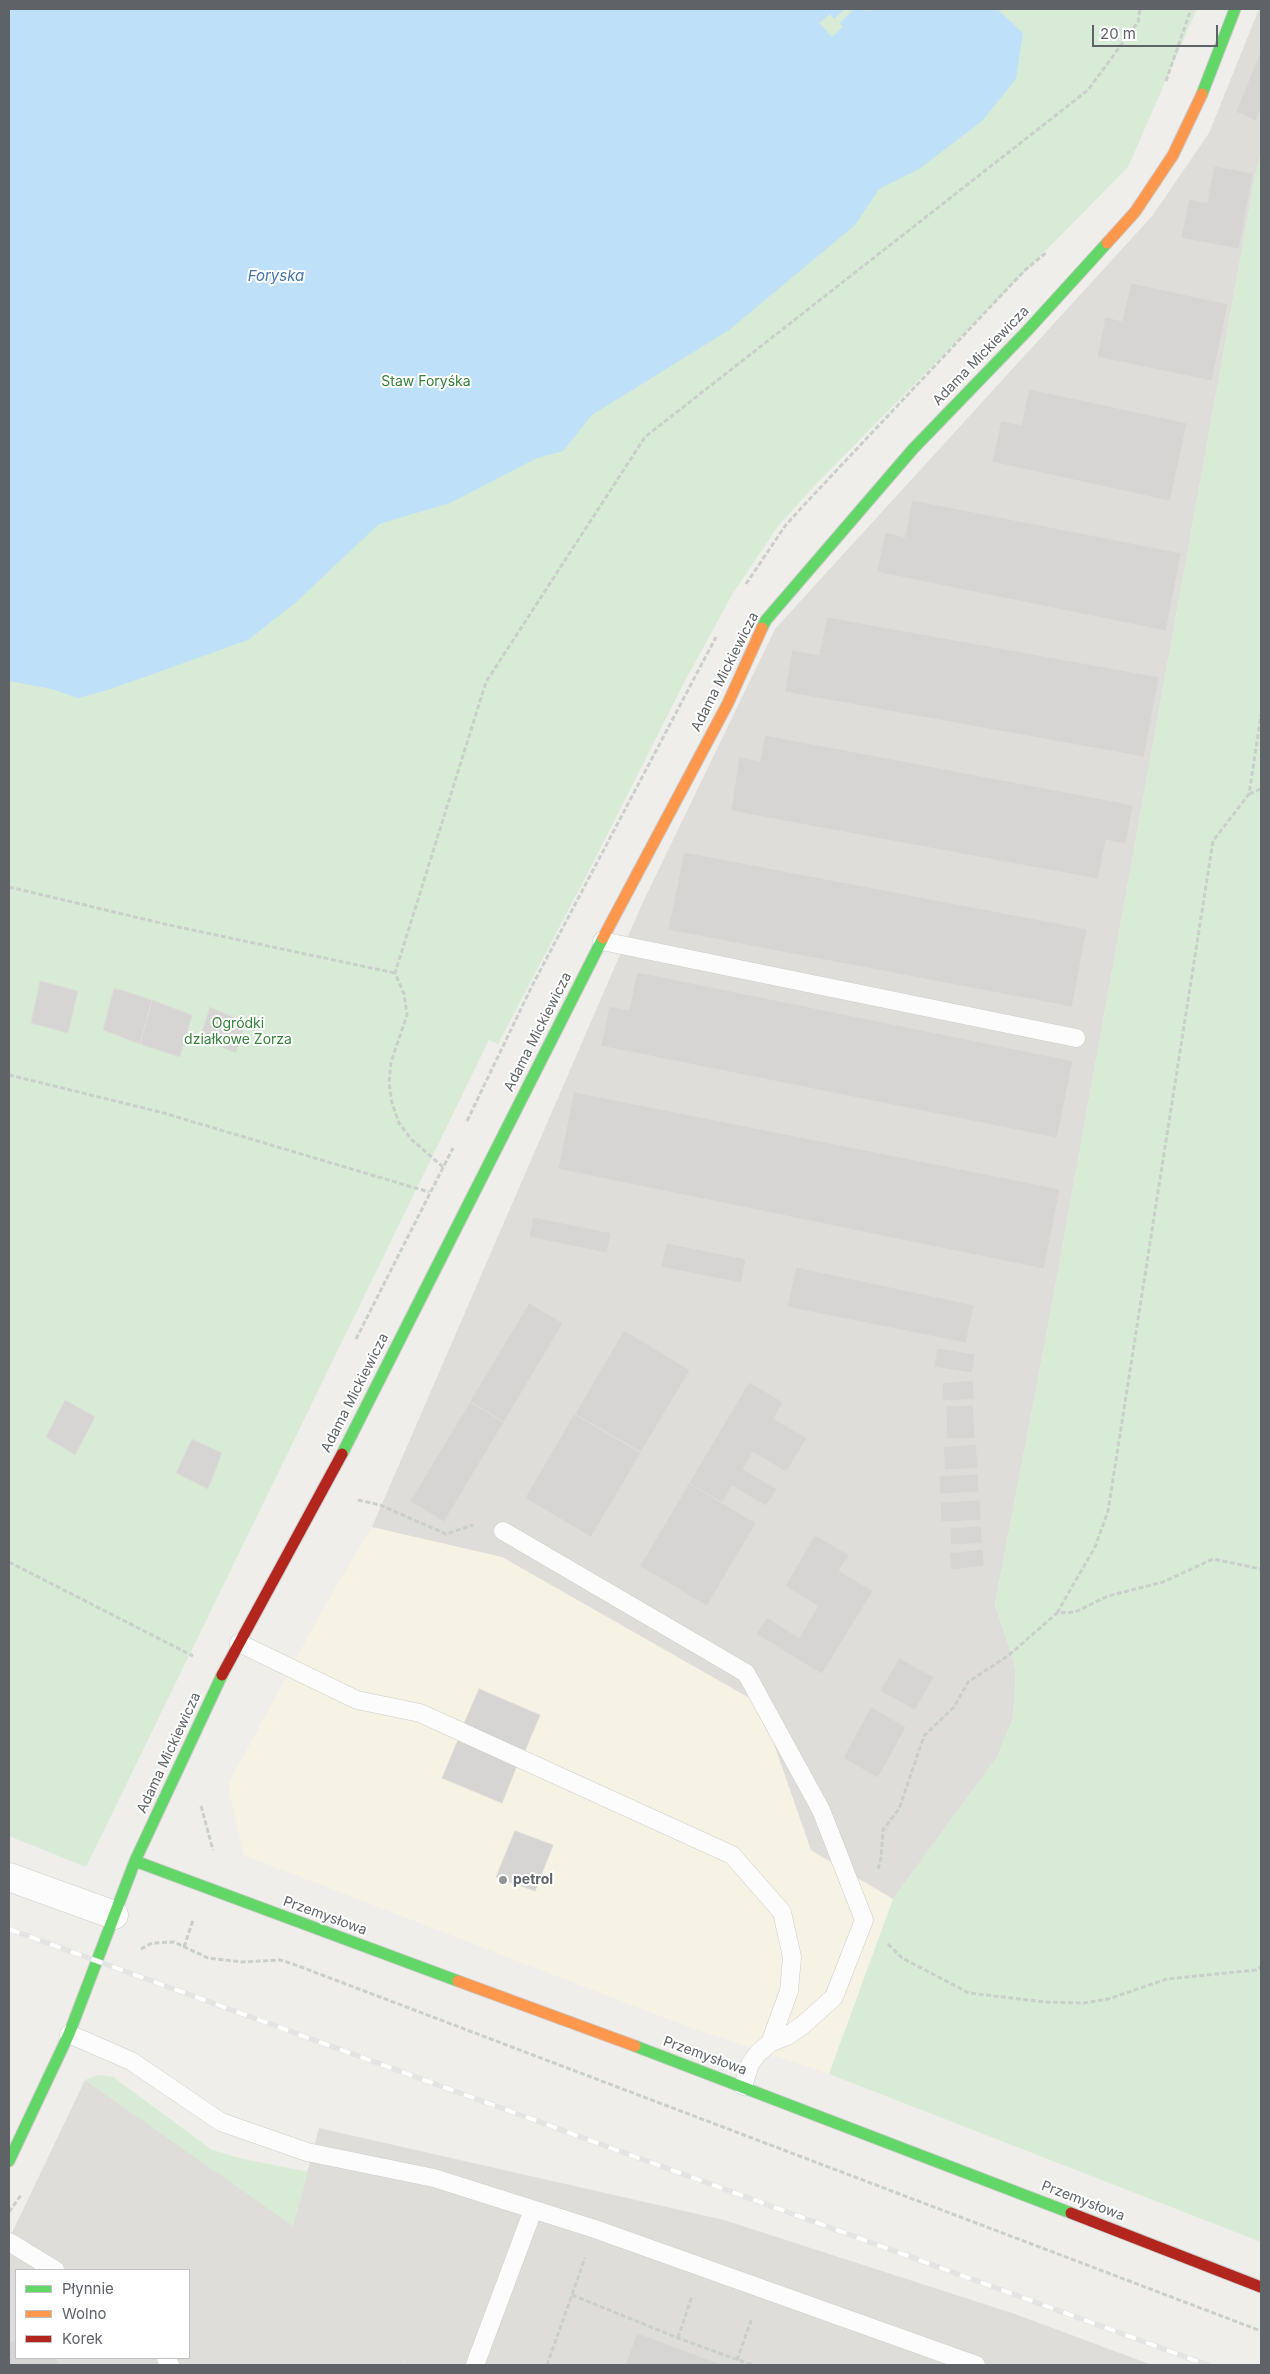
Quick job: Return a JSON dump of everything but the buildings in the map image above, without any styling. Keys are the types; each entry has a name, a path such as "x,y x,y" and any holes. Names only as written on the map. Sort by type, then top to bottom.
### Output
{"street":[{"name":"Adama Mickiewicza","path":"9,2161 69,2034 135,1861 224,1672 322,1491 602,941 728,703 766,620 913,450 1027,331 1135,212 1173,155 1209,80 1236,9"},
{"name":"Przemysłowa","path":"135,1861 743,2086 1261,2287"},
{"path":"9,1877 114,1915"}],"lane":[{"path":"602,941 1076,1038"},
{"path":"503,1531 746,1673 821,1810 864,1920 834,1997 803,2025 787,2036 770,2043 758,2053 750,2064 743,2086"},
{"path":"239,1643 357,1700 420,1713 732,1855 782,1912 792,1957 789,1991 770,2043"},
{"path":"69,2034 131,2061 221,2122 307,2152 434,2178 595,2229 976,2365"},
{"path":"474,2365 534,2210"},
{"path":"9,2242 53,2269"}],"path":[{"path":"443,1167 411,1139 399,1123 392,1103 389,1083 391,1062 406,1015 404,994 394,973 486,682 645,437 1088,90 1138,22 1140,9"},
{"path":"1261,715 1249,794 1213,841 1108,1511 1095,1547 1057,1613 1009,1655 968,1682 954,1707 924,1736 900,1809 883,1830 881,1858 864,1920 902,1958 969,1993 999,1998 1084,2003 1108,1998 1167,1979 1256,1970 1261,1967"},
{"path":"1249,794 1261,789"},
{"path":"9,887 168,925 394,973"},
{"path":"9,1075 160,1112 429,1192"},
{"path":"322,1491 380,1505 446,1534 477,1523"},
{"path":"1057,1613 1075,1612 1108,1596 1163,1582 1213,1559 1261,1569"},
{"path":"9,1562 224,1672"},
{"path":"101,1949 138,1951 152,1943 174,1942 198,1954 217,1960 242,1962 269,1960 286,1962 1261,2331"},
{"path":"547,2365 595,2229"},
{"path":"678,2338 696,2287"},
{"path":"572,2295 678,2338 752,2365"},
{"path":"738,2360 753,2316"}],"shaded area":[{"path":"1259,9 1261,9 1261,153 1256,172 1049,1321 995,1604 1016,1669 1013,1718 997,1757 893,1899 811,1850 760,1704 502,1557 372,1527 642,904 775,629 1153,215 1209,133"},
{"path":"372,1527 502,1557 760,1704 811,1850 893,1899 829,2074 673,2021 244,1855 230,1797 230,1781 322,1611"},
{"path":"85,2080 293,2225 319,2128 724,2220 1015,2314 1152,2365 404,2365 406,2356 403,2365 9,2365 9,2239"}],"green space":[{"name":"Staw Foryśka","path":"9,9 1197,9 1128,167 820,480 778,526 733,593 686,679 594,861 498,1044 489,1040 86,1867 9,1836"},
{"path":"1261,153 1261,2242 829,2074 893,1899 997,1757 1013,1718 1016,1669 995,1604 1049,1321 1256,172"},
{"path":"98,2075 113,2077 212,2150 243,2159 308,2172 293,2226 85,2080"}],"water":[{"name":"Foryska","path":"9,9 845,9 834,19 830,14 819,23 832,37 843,27 840,23 854,9 870,11 874,9 997,9 1023,33 1016,79 982,121 919,169 879,189 855,225 729,330 592,415 563,451 537,458 450,503 379,524 295,603 248,640 108,690 78,698 52,689 9,681"}],"railway":[{"path":"9,1929 1208,2365"}],"traffic: fast":[{"path":"1202,94 1235,9"},
{"path":"762,628 766,620 913,449 1027,331 1107,243"},
{"path":"342,1454 603,938"},
{"path":"9,2161 69,2034 135,1861 222,1675"},
{"path":"135,1861 458,1981"},
{"path":"635,2046 1071,2213"}],"traffic: slow":[{"path":"1107,243 1135,212 1173,155 1202,94"},
{"path":"603,938 728,703 762,628"},
{"path":"458,1981 635,2046"}],"traffic: jam":[{"path":"222,1675 342,1454"},
{"path":"1071,2213 1261,2287"}],"place":[{"name":"petrol","path":"503,1880"}],"park label":[{"name":"Ogródki działkowe Zorza","path":"238,1032"}]}
